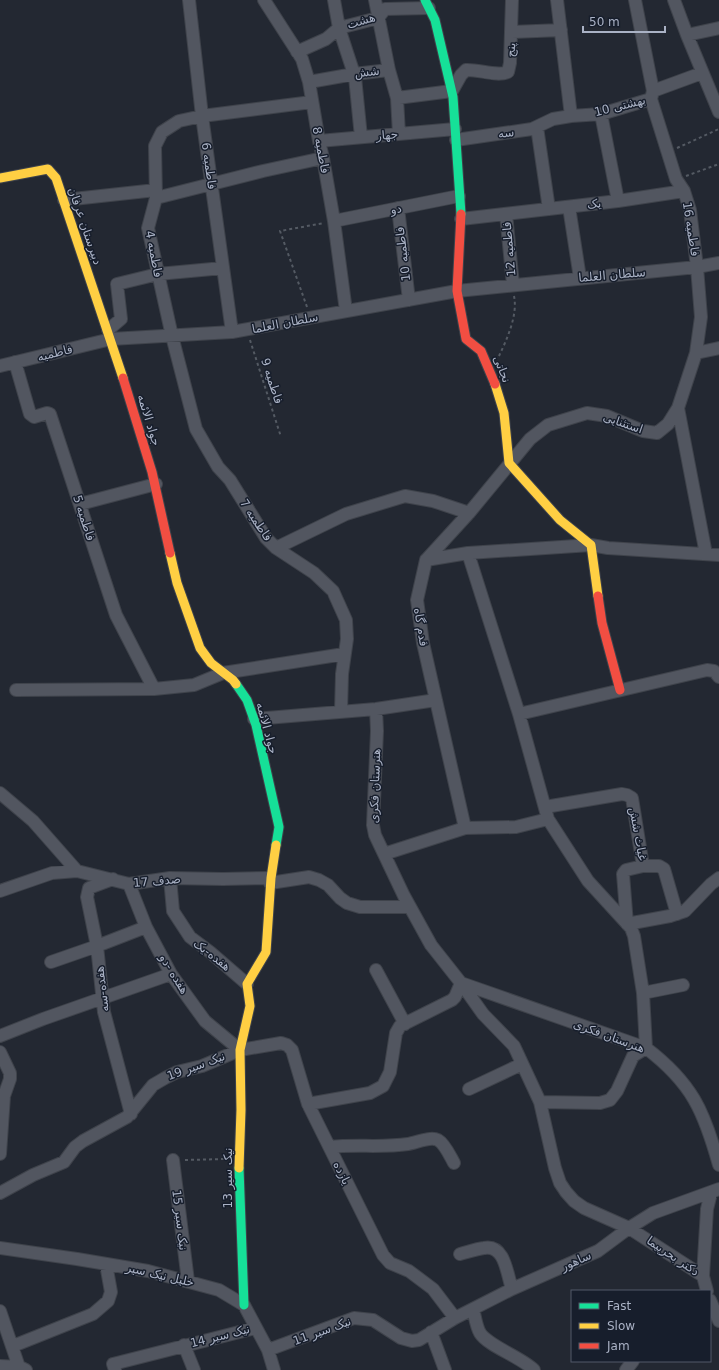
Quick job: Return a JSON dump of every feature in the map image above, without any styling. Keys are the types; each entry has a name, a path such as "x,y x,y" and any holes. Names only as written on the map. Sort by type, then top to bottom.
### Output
{"street":[{"name":"فاطمیه 6","path":"189,0 202,116 232,332"},
{"name":"فاطمیه 8","path":"264,0 302,59 309,82 334,221 346,311"},
{"path":"334,0 339,28 354,74 361,137"},
{"path":"375,0 388,70"},
{"path":"512,0 512,32"},
{"path":"557,0 571,116"},
{"path":"635,0 652,95 667,152 676,179 684,191"},
{"path":"674,0 702,73 719,112"},
{"name":"هشت","path":"297,52 326,39 339,28 378,18 385,9 427,4"},
{"path":"427,4 435,20 452,91 461,219 457,291"},
{"path":"687,35 719,28"},
{"name":"پنج","path":"452,91 461,75 466,70 474,69 503,74 508,72 512,32 561,30"},
{"name":"شش","path":"309,82 388,70 397,98 400,134"},
{"name":"بهشتی 10","path":"553,119 601,114 652,95 702,73"},
{"path":"397,98 452,91"},
{"name":"فاطمیه 4","path":"172,336 148,228 156,194 155,146 162,132 179,121 202,116 312,102"},
{"path":"601,114 618,201"},
{"name":"سه","path":"456,134 537,128 553,119"},
{"path":"537,128 549,209"},
{"name":"جهار","path":"319,141 400,134 456,134"},
{"path":"64,200 156,194 212,185 263,171 323,158"},
{"name":"دبیرستان عرفان","path":"0,178 35,170 48,169 56,178 109,334"},
{"name":"یک","path":"461,219 618,201 684,191"},
{"name":"فاطمیه 16","path":"684,191 690,210 697,267"},
{"name":"دو","path":"334,221 459,196"},
{"path":"569,207 580,278"},
{"name":"فاطمیه 10","path":"398,208 409,300"},
{"name":"فاطمیه 12","path":"506,214 513,285"},
{"name":"سلطان العلما","path":"109,334 172,336 232,332 457,291 697,267 719,263"},
{"name":"استثنایی","path":"426,560 469,513 530,439 548,425 587,413 607,416 643,431 657,433 668,424 678,408 696,353 701,317 697,267"},
{"path":"109,334 121,319 117,284 158,274 223,268"},
{"name":"نجاتی","path":"457,291 466,339 481,351 494,379 504,413 509,463"},
{"name":"فاطمیه","path":"0,366 109,334"},
{"name":"جواد الائمه","path":"109,334 156,484 178,582 200,648 211,663 233,680 247,700 254,719 279,827 270,881 266,952 247,984"},
{"name":"فاطمیه 7","path":"172,336 196,429 218,467 230,480 266,538 276,548 314,573 333,591 346,620 347,639 344,654 341,712"},
{"path":"696,353 719,348"},
{"name":"فاطمیه 5","path":"15,362 30,414 34,416 47,413 50,414 116,615 154,689"},
{"path":"678,408 706,554"},
{"path":"509,463 560,520 591,545 602,622 620,690"},
{"path":"80,504 156,484"},
{"path":"276,548 346,514 405,496 433,501 469,513"},
{"path":"426,560 468,553 591,545 608,548 719,555"},
{"path":"468,553 519,714 547,813 588,881 631,928 634,936 643,993 646,1048 633,1056 618,1091 610,1100 600,1103 540,1102"},
{"name":"قدم گاه","path":"426,560 417,600 423,643 465,828"},
{"path":"16,690 154,689 194,686 223,673 344,654"},
{"path":"519,714 707,670 716,674"},
{"path":"254,719 376,709 436,700"},
{"name":"هنرستان فکری","path":"376,709 377,731 373,826 374,835 431,945 483,1014 514,1046 540,1102 555,1168 560,1183 574,1201 584,1208 629,1228"},
{"path":"0,793 33,821 76,871"},
{"name":"غیاث شش","path":"465,828 516,827 547,813 627,795 632,798 643,866 660,866 664,869 677,914"},
{"path":"384,854 465,828"},
{"path":"627,924 623,874 626,870 643,866"},
{"name":"صدف 17","path":"0,891 52,874 76,871 129,884 170,878 270,881 309,877 328,885 340,898 347,903 360,908 410,906"},
{"name":"هفده-یک","path":"170,878 173,911 190,938 210,952 247,984"},
{"path":"627,924 685,911 710,884 719,878"},
{"name":"هفده-سه","path":"113,879 89,888 87,892 97,946 104,1012 131,1114"},
{"name":"هفده -دو","path":"129,884 146,927 171,974 204,1021 240,1050"},
{"path":"51,962 146,927"},
{"path":"376,970 405,1024"},
{"path":"0,1036 43,1018 102,999 171,974"},
{"path":"308,1104 370,1093 382,1086 390,1072 396,1033 400,1026 452,1000 455,997 461,983"},
{"name":"هنرستان فکری","path":"461,983 646,1048 663,1061 690,1092 701,1111 710,1132 719,1165"},
{"path":"240,1050 250,1006 247,984"},
{"path":"643,993 683,985"},
{"name":"یازده","path":"240,1050 281,1043 287,1044 292,1050 308,1104 383,1255 390,1263 409,1271 433,1289 455,1318"},
{"name":"نیک سیر 19","path":"0,1193 33,1175 64,1162 74,1147 131,1114 153,1084 177,1072 202,1066 240,1050"},
{"name":"نیک سیر 13","path":"240,1050 241,1110 239,1174 244,1305"},
{"path":"0,1052 10,1073 10,1079 2,1096 0,1154"},
{"path":"469,1089 522,1064"},
{"path":"330,1147 349,1145 378,1146 408,1144 431,1139 438,1140 443,1144 454,1163"},
{"name":"نیک سیر 15","path":"172,1160 188,1281"},
{"path":"703,1276 707,1209 715,1191"},
{"name":"ساهور","path":"431,1332 473,1308 512,1289 598,1251 652,1213 715,1191"},
{"name":"دکتر بحرپیما","path":"629,1228 703,1276 707,1290"},
{"path":"460,1254 485,1247 495,1248 502,1254 512,1289"},
{"name":"خلیل نیک سیر","path":"0,1248 148,1271 219,1290 244,1305"},
{"path":"13,1346 93,1314 108,1301 111,1292 106,1264"},
{"path":"711,1302 719,1321"},
{"path":"244,1305 268,1350 274,1370"},
{"path":"473,1308 477,1326 480,1333 486,1340 515,1356 534,1370"},
{"path":"0,1311 22,1369 0,1366"},
{"name":"نیک سیر 11","path":"268,1350 354,1318 373,1320 402,1338 412,1341 419,1340 431,1332"},
{"name":"نیک سیر 14","path":"114,1367 184,1345 255,1328"},
{"path":"431,1332 445,1370"},
{"path":"184,1345 194,1370"},
{"path":"626,1370 632,1362"}],"path":[{"path":"667,152 719,129"},
{"path":"676,179 719,164"},
{"path":"311,318 280,230 334,221"},
{"path":"491,372 508,337 516,304 513,285"},
{"name":"فاطمیه 9","path":"247,330 281,437"},
{"path":"172,1160 239,1159"}],"traffic: fast":[{"path":"425,0 435,20 453,97 461,214"},
{"path":"236,684 247,700 256,725 279,827 276,845"},
{"path":"239,1168 244,1305"}],"traffic: slow":[{"path":"0,178 48,169 56,178 123,378"},
{"path":"495,384 504,413 509,463 560,520 591,545 598,596"},
{"path":"170,553 177,583 200,648 211,663 236,684"},
{"path":"239,1168 241,1110 240,1050 250,1006 247,984 266,952 271,878 276,845"}],"traffic: jam":[{"path":"461,214 457,291 466,339 481,351 495,384"},
{"path":"123,378 152,472 170,553"},
{"path":"598,596 602,623 620,690"}]}
